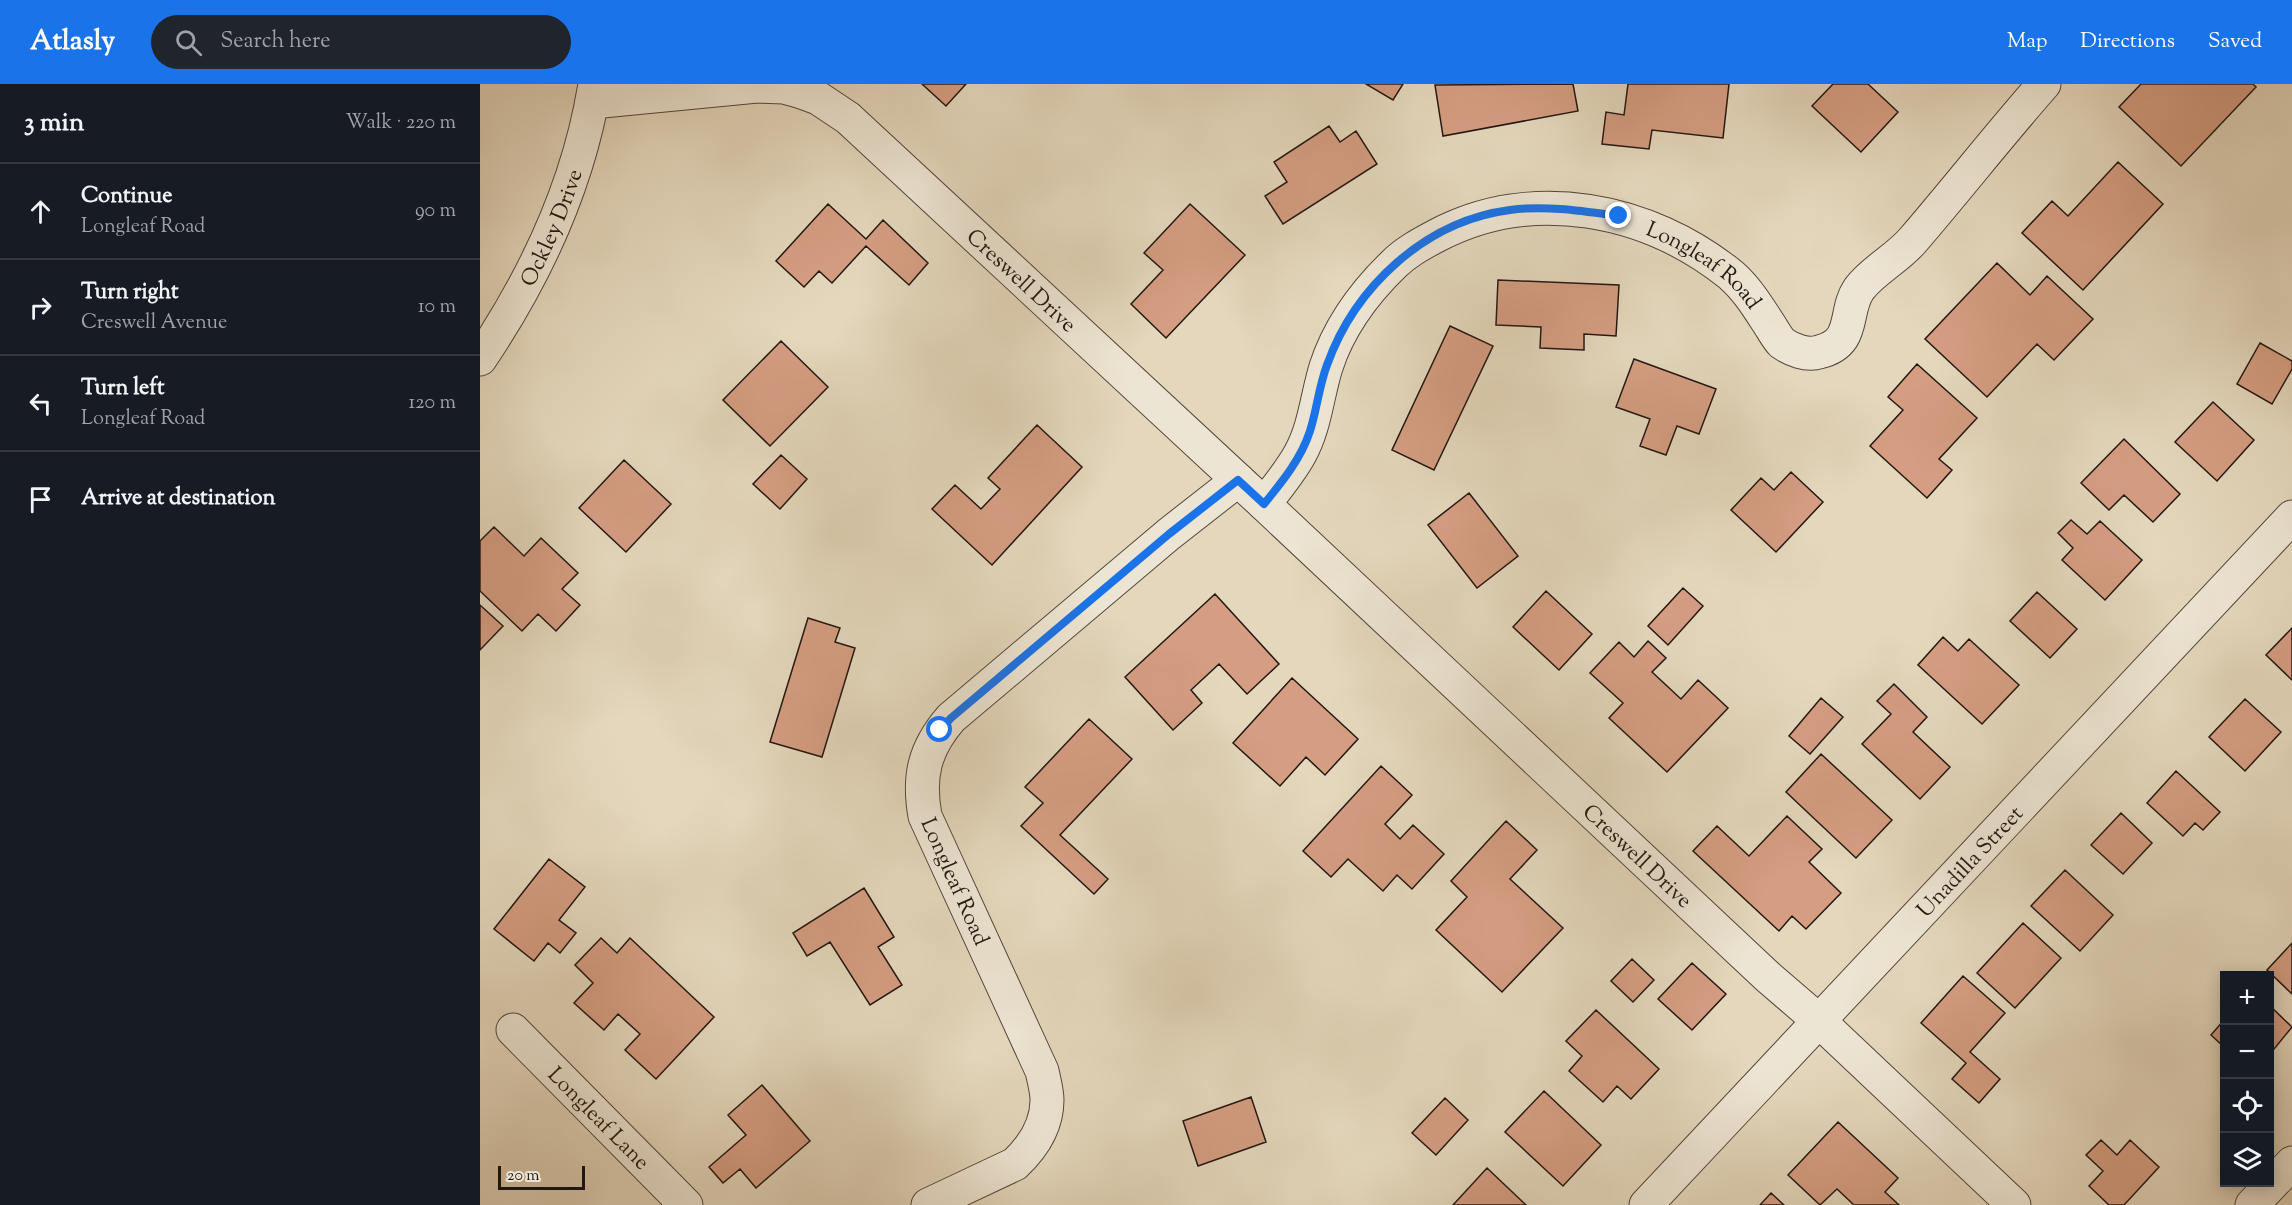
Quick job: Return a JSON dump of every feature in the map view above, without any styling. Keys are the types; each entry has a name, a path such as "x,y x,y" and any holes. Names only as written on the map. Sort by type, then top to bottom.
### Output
{"street":[{"name":"Longleaf Road","path":"1264,504 1283,481 1301,453 1310,432 1327,365 1347,320 1368,292 1395,263 1414,248 1458,224 1510,210 1565,208 1619,216 1670,235 1694,248 1733,277 1751,297 1781,342 1798,352 1819,353 1837,343 1844,335 1849,323 1853,299 1859,288 1910,244 2044,84"},
{"name":"Creswell Drive","path":"594,93 758,86 802,87 848,118 2014,1205"},
{"name":"Ockley Drive","path":"480,359 503,326 543,251 565,199 594,93"},
{"name":"Longleaf Road","path":"928,1205 1015,1164 1026,1154 1041,1129 1047,1100 1042,1071 925,816 921,791 926,759 940,730 951,718 1169,534 1238,480"},
{"name":"Unadilla Street","path":"1646,1205 2292,517"},
{"name":"Longleaf Lane","path":"513,1030 686,1205"},
{"path":"2252,1205 2292,1162"}],"building":[{"path":"922,84 966,84 946,106"},
{"path":"1366,84 1403,84 1393,100"},
{"path":"1573,84 1578,111 1443,136 1435,85"},
{"path":"1628,84 1729,84 1723,138 1652,130 1649,149 1602,144 1606,112 1624,115"},
{"path":"1833,84 1868,84 1898,112 1861,152 1812,106"},
{"path":"2141,84 2253,84 2256,87 2181,166 2119,107"},
{"path":"1329,126 1340,142 1356,131 1377,164 1283,224 1265,196 1287,182 1274,162"},
{"path":"2118,162 2163,204 2083,290 2022,233 2052,201 2068,216"},
{"path":"828,204 866,239 883,220 928,263 909,285 866,246 832,283 819,271 804,287 776,261"},
{"path":"1190,204 1245,255 1166,338 1131,304 1163,270 1144,253"},
{"path":"1997,263 2030,295 2047,276 2093,319 2054,360 2037,344 1987,397 1925,339"},
{"path":"1498,280 1619,285 1616,336 1584,334 1584,350 1540,348 1541,327 1496,325"},
{"path":"1450,326 1493,346 1434,470 1392,450"},
{"path":"781,341 828,387 770,446 723,400"},
{"path":"2260,343 2292,361 2292,369 2272,404 2237,384"},
{"path":"1634,359 1716,389 1699,434 1677,426 1666,455 1640,446 1650,419 1616,407"},
{"path":"1917,364 1977,418 1939,459 1952,470 1927,498 1870,446 1903,410 1888,397"},
{"path":"2213,402 2254,440 2217,481 2175,442"},
{"path":"1037,425 1082,467 992,565 932,509 955,485 981,509 1000,489 988,478"},
{"path":"2124,439 2180,494 2153,522 2124,495 2109,510 2081,483"},
{"path":"781,455 807,479 780,509 753,484"},
{"path":"624,460 671,504 626,552 579,508"},
{"path":"1791,472 1823,502 1776,552 1731,510 1761,478 1774,490"},
{"path":"1469,493 1518,556 1477,588 1428,525"},
{"path":"2071,520 2087,534 2100,521 2142,560 2105,600 2062,560 2073,548 2058,533"},
{"path":"494,527 524,556 541,538 578,573 562,589 580,605 556,631 538,614 522,631 480,591 480,541"},
{"path":"1683,588 1703,606 1668,645 1648,626"},
{"path":"1546,591 1592,634 1559,670 1513,627"},
{"path":"2037,592 2077,629 2050,658 2010,621"},
{"path":"1215,594 1279,664 1247,694 1219,664 1191,690 1202,703 1173,730 1125,677"},
{"path":"480,605 503,626 480,650"},
{"path":"808,618 840,628 835,642 855,648 822,757 770,742"},
{"path":"2292,628 2292,680 2266,655"},
{"path":"1943,637 1958,651 1969,639 2019,685 1982,724 1918,665"},
{"path":"1648,641 1666,658 1652,672 1681,699 1698,680 1728,708 1667,772 1609,718 1623,703 1590,673 1619,642 1634,657"},
{"path":"1292,678 1358,739 1325,775 1306,757 1280,786 1233,743"},
{"path":"1894,684 1927,717 1913,732 1950,767 1920,799 1862,744 1891,714 1877,701"},
{"path":"1821,698 1843,717 1810,754 1789,736"},
{"path":"2245,699 2281,732 2245,771 2209,737"},
{"path":"1089,719 1132,759 1060,835 1108,879 1094,894 1021,826 1043,803 1025,787"},
{"path":"1821,754 1892,820 1856,858 1786,792"},
{"path":"1381,766 1412,795 1385,824 1400,839 1413,825 1444,854 1412,889 1397,875 1383,891 1348,859 1331,877 1303,851"},
{"path":"2176,771 2220,812 2203,830 2195,823 2183,836 2147,803"},
{"path":"2121,813 2152,843 2123,874 2091,845"},
{"path":"1787,816 1822,849 1809,862 1841,893 1806,929 1792,916 1779,931 1693,851 1717,826 1749,856"},
{"path":"1506,821 1537,850 1510,879 1563,928 1502,992 1436,930 1467,897 1451,881"},
{"path":"549,859 585,887 559,920 576,933 560,953 548,943 534,961 494,929"},
{"path":"2065,870 2113,915 2080,951 2031,906"},
{"path":"864,888 894,937 878,947 902,985 870,1005 830,942 807,956 793,933"},
{"path":"2023,923 2061,958 2015,1008 1977,973"},
{"path":"601,938 617,953 630,938 714,1017 656,1079 625,1050 640,1034 618,1014 604,1030 574,1003 593,983 575,965"},
{"path":"2292,943 2292,994 2274,977 2274,971 2267,970"},
{"path":"1632,959 1654,980 1633,1002 1611,981"},
{"path":"1692,963 1726,994 1692,1030 1658,999"},
{"path":"1963,976 2005,1013 1970,1052 2000,1079 1979,1103 1952,1079 1966,1063 1921,1023"},
{"path":"1596,1010 1659,1069 1631,1099 1617,1086 1603,1102 1569,1071 1582,1056 1566,1041"},
{"path":"2274,1010 2292,1027 2274,1049"},
{"path":"2220,1025 2220,1043 2211,1035"},
{"path":"762,1085 810,1141 756,1188 740,1169 723,1183 709,1167 746,1135 728,1115"},
{"path":"1544,1091 1601,1145 1563,1186 1505,1132"},
{"path":"1251,1097 1266,1142 1198,1166 1183,1121"},
{"path":"1445,1098 1468,1120 1436,1155 1412,1133"},
{"path":"1838,1122 1898,1178 1885,1192 1899,1205 1854,1205 1837,1189 1820,1205 1788,1175"},
{"path":"2101,1140 2117,1155 2130,1140 2159,1167 2124,1205 2109,1205 2089,1186 2103,1171 2086,1155"},
{"path":"1487,1168 1526,1205 1453,1205"},
{"path":"1771,1193 1784,1205 1760,1205"}],"route":[{"path":"940,730 951,718 1169,534 1238,480 1264,504 1283,481 1301,453 1310,432 1327,365 1347,320 1361,299 1395,263 1414,248 1458,224 1510,210 1565,208 1619,216"}]}
